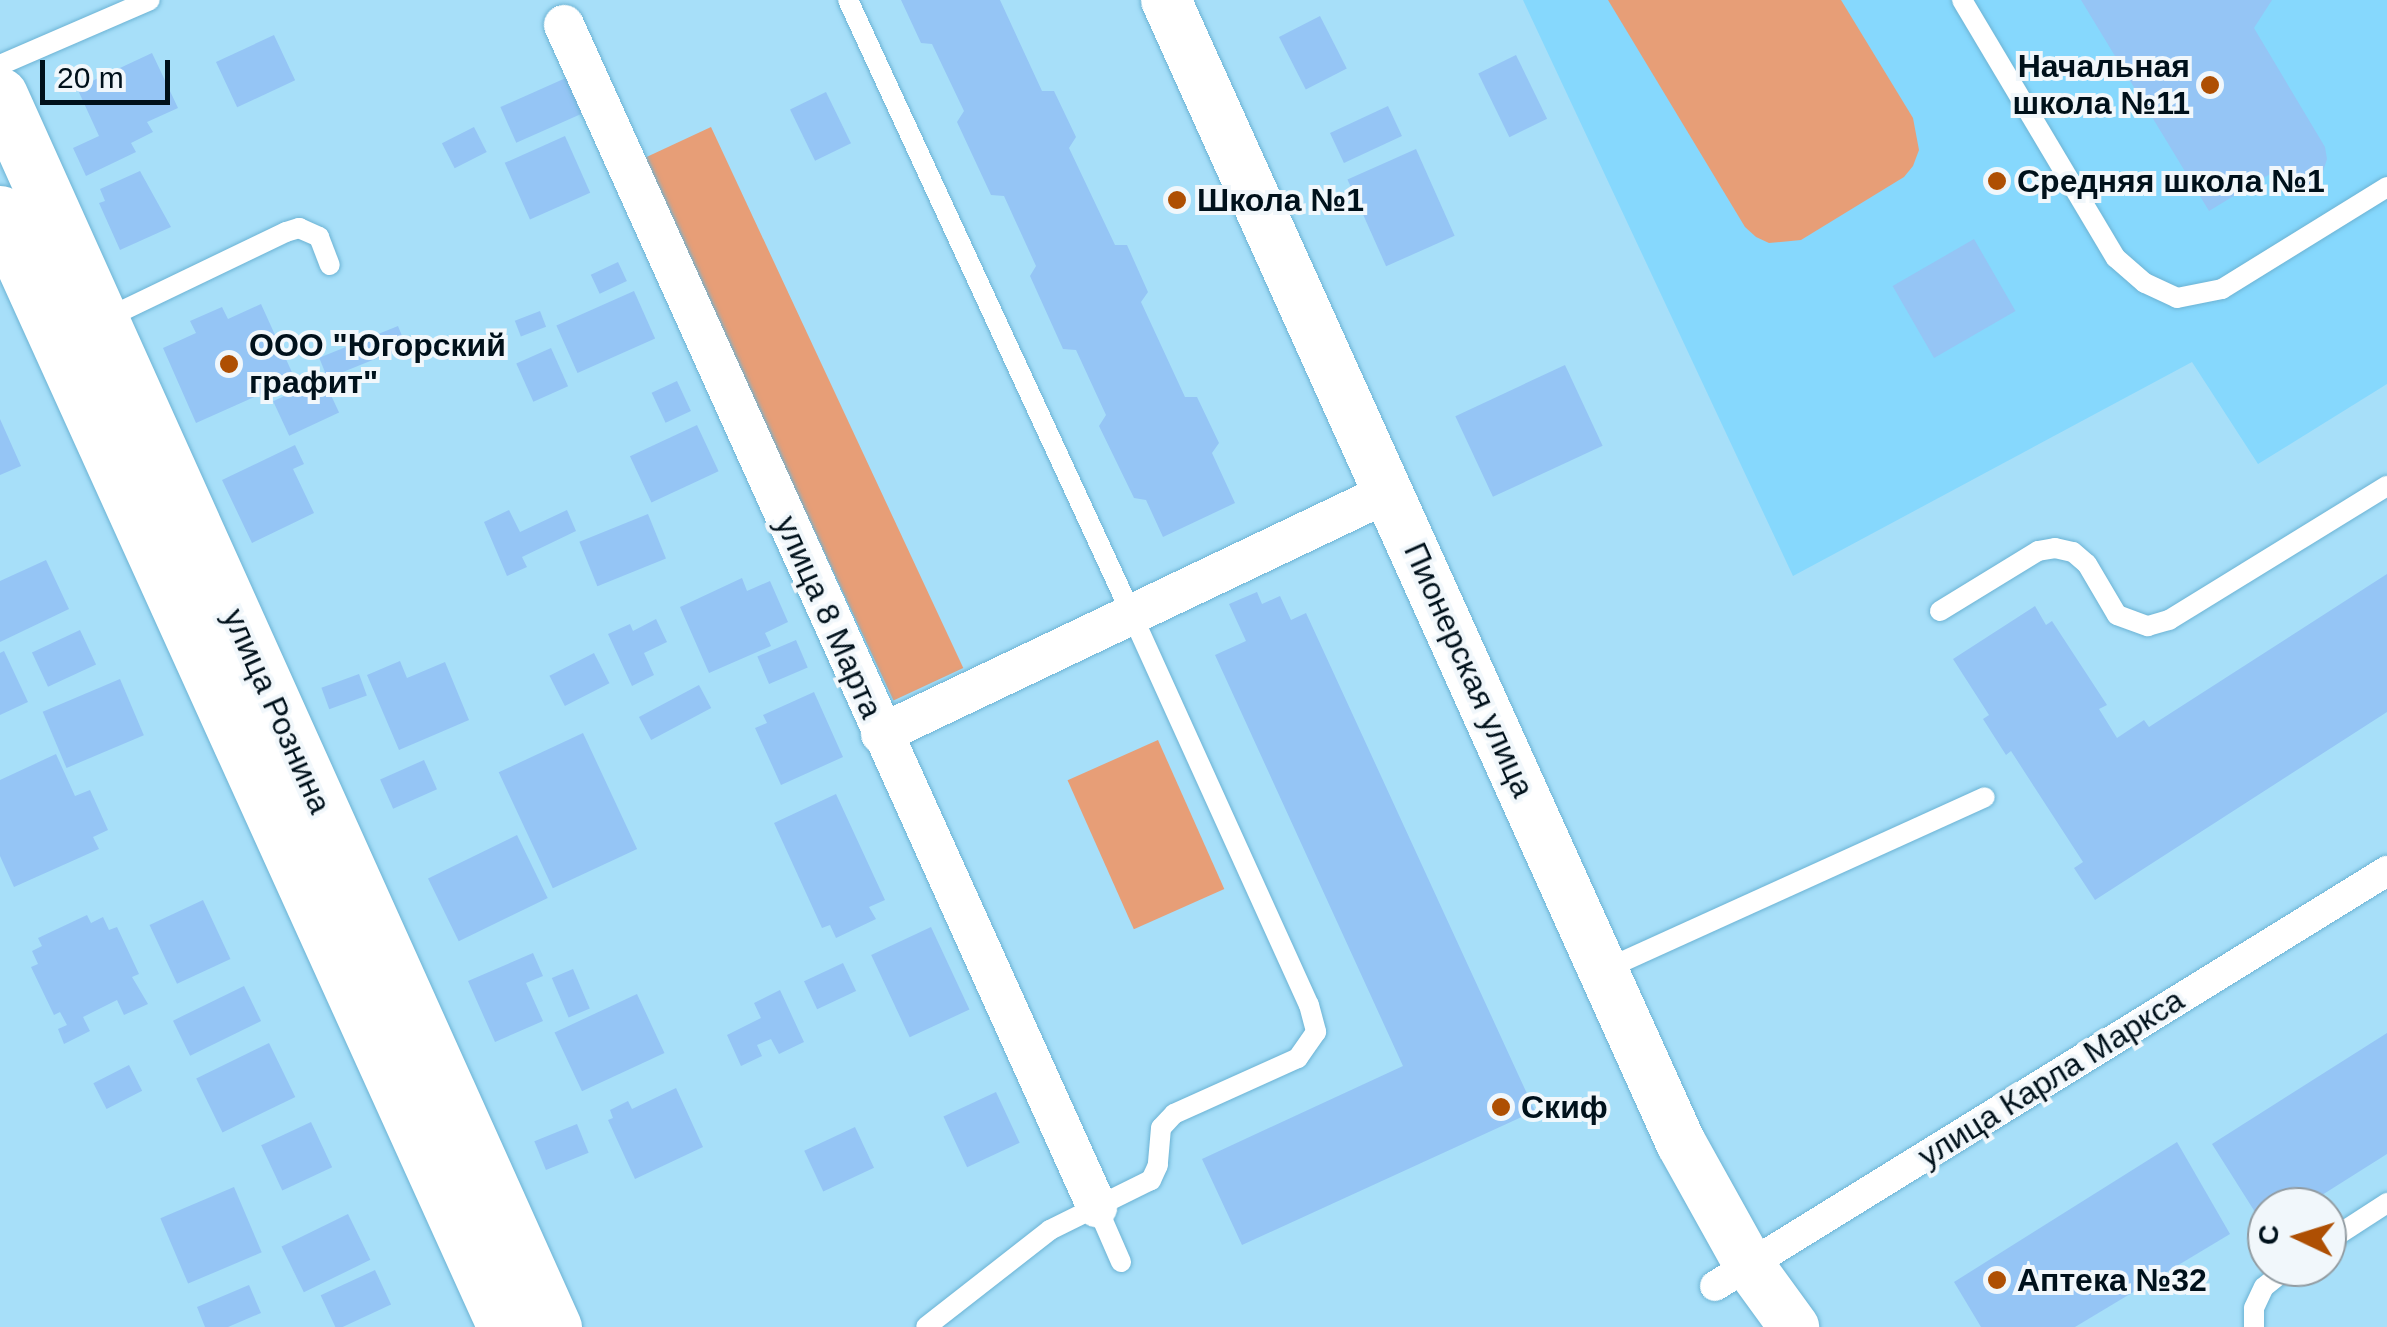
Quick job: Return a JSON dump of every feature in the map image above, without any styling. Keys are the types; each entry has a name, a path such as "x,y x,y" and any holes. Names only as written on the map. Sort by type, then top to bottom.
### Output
{"main road":[{"name":"улица Рознина","path":"0,95 554,1327"},
{"name":"улица Рознина","path":"0,214 505,1327"}],"street":[{"name":"Пионерская улица","path":"1166,0 1604,970 1681,1144 1732,1276 1794,1327"},
{"name":"улица 8 Марта","path":"564,25 1097,1207"},
{"path":"881,734 1389,492"},
{"name":"улица Карла Маркса","path":"1732,1276 2387,871"}],"lane":[{"path":"0,65 150,0"},
{"path":"848,0 1309,1005 1316,1032 1298,1058 1174,1114 1161,1128 1158,1165 1151,1180 1050,1230 926,1327"},
{"path":"1962,0 2116,258 2145,284 2177,298 2222,289 2387,187"},
{"path":"102,320 298,228 319,238 330,265"},
{"path":"1940,611 2038,550 2055,548 2073,552 2087,564 2117,615 2148,626 2169,620 2387,486"},
{"path":"1604,970 1984,797"},
{"path":"2347,1229 2387,1203"},
{"path":"1097,1207 1120,1262"},
{"path":"2254,1327 2254,1308 2264,1287"}],"shaded area":[{"name":"Средняя школа №1","path":"1523,0 2387,0 2387,384 2258,464 2192,362 1793,576"},
{"path":"1608,0 1841,0 1913,118 1919,150 1913,166 1904,177 1801,240 1769,243 1756,237 1745,227"},
{"path":"711,127 963,668 894,701 641,160"},
{"path":"1158,740 1224,889 1134,929 1068,780"}],"building":[{"path":"901,0 1000,0 1042,91 1054,91 1076,137 1069,148 1115,245 1127,245 1148,292 1141,302 1185,397 1197,397 1219,443 1212,453 1235,503 1163,537 1146,500 1134,498 1099,426 1106,415 1076,350 1063,349 1030,276 1036,266 1004,196 991,195 957,122 964,111 932,44 921,43"},
{"name":"Начальная школа №11","path":"2081,0 2272,0 2254,28 2325,147 2327,159 2321,178 2309,187 2295,190 2280,185 2270,174 2209,211"},
{"path":"1320,16 1347,69 1306,89 1279,37"},
{"path":"274,35 295,80 237,107 216,62"},
{"path":"152,53 178,108 147,122 153,132 131,143 136,152 86,176 73,148 99,136 77,88"},
{"path":"1516,55 1547,119 1509,137 1478,73"},
{"path":"568,77 584,113 516,143 500,107"},
{"path":"826,92 851,143 815,161 790,110"},
{"path":"1388,106 1402,136 1344,163 1330,133"},
{"path":"474,127 487,152 455,168 442,143"},
{"path":"565,136 590,193 530,219 505,163"},
{"path":"1416,149 1455,236 1386,266 1347,180"},
{"path":"140,171 171,227 120,250 99,203 105,201 100,189"},
{"path":"1974,239 2016,311 1934,358 1893,286"},
{"path":"618,262 627,281 600,294 591,275"},
{"path":"634,291 655,339 577,373 556,326"},
{"name":"ООО \"Югорский графит\"","path":"261,304 295,379 196,423 163,348 196,333 190,321 222,307 228,319"},
{"path":"540,311 546,327 521,337 515,321"},
{"path":"398,326 406,346 327,378 319,358"},
{"path":"551,348 568,386 533,402 516,363"},
{"path":"1565,365 1603,446 1493,497 1455,416"},
{"path":"323,378 339,412 289,436 273,401"},
{"path":"677,381 691,411 666,423 652,393"},
{"path":"0,419 21,466 0,475"},
{"path":"697,425 719,471 651,502 630,456"},
{"path":"295,445 304,464 293,469 314,513 252,543 222,480"},
{"path":"509,510 520,532 567,510 576,531 522,557 527,567 507,576 484,522"},
{"path":"648,514 666,559 597,586 579,542"},
{"path":"46,560 69,609 0,642 0,581"},
{"path":"2387,574 2387,712 2095,900 2074,868 2083,862 2011,751 2006,755 1983,719 1989,715 1953,659 2035,606 2046,625 2052,621 2107,705 2099,709 2117,738 2144,720 2149,727"},
{"path":"742,578 747,591 770,581 788,622 765,633 771,646 709,673 680,607"},
{"path":"1257,592 1262,604 1280,596 1291,620 1306,613 1535,1111 1242,1245 1202,1159 1403,1066 1215,655 1246,641 1229,604"},
{"path":"656,619 667,642 644,653 654,675 632,686 608,634 630,624 633,631"},
{"path":"80,630 96,664 48,687 32,652"},
{"path":"796,640 808,668 769,684 757,656"},
{"path":"4,651 28,702 0,715 0,653"},
{"path":"594,653 609,683 565,706 549,676"},
{"path":"400,661 407,678 445,662 469,720 399,750 367,675"},
{"path":"359,674 367,696 329,709 321,688"},
{"path":"120,679 144,735 67,768 43,712"},
{"path":"699,685 711,708 651,740 639,717"},
{"path":"814,692 843,757 781,785 755,728 767,723 763,715"},
{"path":"583,733 637,849 553,888 499,772"},
{"path":"56,754 75,796 90,790 108,830 93,837 99,849 14,887 0,856 0,780"},
{"path":"424,760 437,789 393,809 380,780"},
{"path":"836,794 885,900 869,907 876,919 836,938 830,925 822,928 774,823"},
{"path":"517,835 548,898 459,941 428,878"},
{"path":"203,900 230,959 177,984 150,925"},
{"path":"87,915 91,923 103,917 109,930 117,927 139,974 132,977 148,1004 124,1015 117,1000 83,1017 90,1031 64,1044 58,1029 67,1025 60,1012 54,1015 31,967 38,964 32,951 42,946 38,938"},
{"path":"931,927 969,1009 910,1037 871,955"},
{"path":"533,953 543,976 526,983 543,1021 495,1042 468,981"},
{"path":"843,963 856,991 817,1009 804,981"},
{"path":"573,969 590,1009 569,1018 552,978"},
{"path":"244,986 261,1021 190,1056 173,1021"},
{"path":"780,990 804,1042 779,1054 771,1039 757,1045 762,1056 741,1066 727,1035 761,1018 754,1003"},
{"path":"637,994 664,1053 582,1091 555,1032"},
{"path":"2387,1033 2387,1154 2335,1187 2247,1187 2247,1199 2212,1144"},
{"path":"269,1043 295,1097 222,1132 196,1079"},
{"path":"129,1065 142,1091 107,1109 93,1083"},
{"path":"676,1088 703,1147 635,1179 608,1120 613,1118 610,1110 628,1101 632,1109"},
{"path":"996,1092 1020,1143 967,1167 943,1117"},
{"path":"311,1122 332,1167 282,1191 261,1145"},
{"path":"577,1124 589,1153 546,1170 534,1141"},
{"path":"855,1127 874,1168 823,1191 804,1151"},
{"path":"2177,1142 2230,1234 2075,1327 1981,1327 1954,1282"},
{"path":"234,1187 262,1252 188,1284 160,1218"},
{"path":"348,1214 370,1260 304,1292 281,1246"},
{"path":"375,1270 391,1304 335,1327 321,1295"},
{"path":"249,1285 261,1313 228,1327 205,1327 197,1307"}],"place":[{"name":"Начальная школа №11","path":"2210,85"},
{"name":"Средняя школа №1","path":"1997,181"},
{"name":"Школа №1","path":"1177,200"},
{"name":"ООО \"Югорский графит\"","path":"229,364"},
{"name":"Скиф","path":"1501,1107"},
{"name":"Аптека №32","path":"1997,1280"}]}
